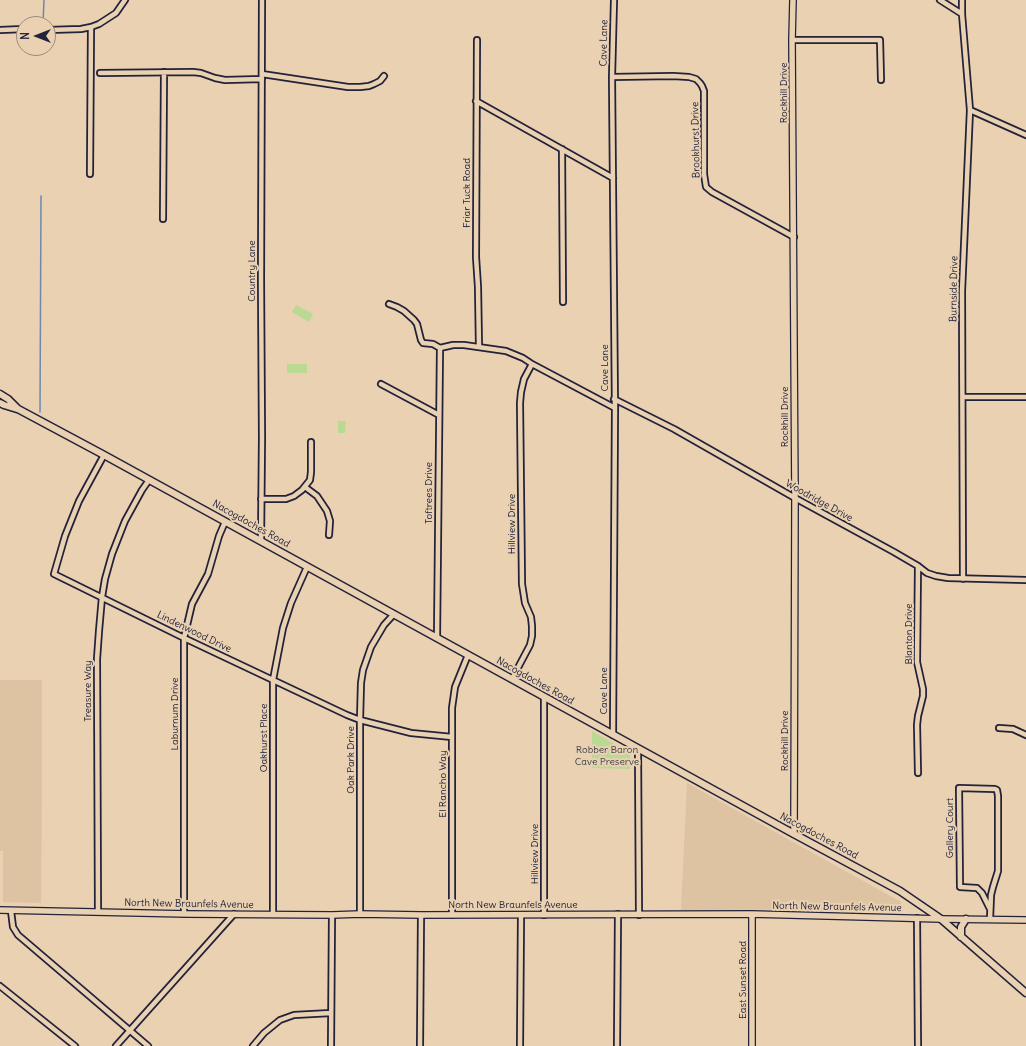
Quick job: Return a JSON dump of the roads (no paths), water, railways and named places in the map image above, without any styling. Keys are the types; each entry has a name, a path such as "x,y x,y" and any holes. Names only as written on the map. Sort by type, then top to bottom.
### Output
{"main road":[{"name":"Nacogdoches Road","path":"0,394 18,409"},
{"name":"Nacogdoches Road","path":"0,403 18,409 104,455 638,749 900,891 941,919 1026,994"},
{"path":"961,937 961,927 966,919"}],"street":[{"path":"56,30 81,29 104,22 116,12 125,0"},
{"name":"Country Lane","path":"261,541 262,0"},
{"name":"Cave Lane","path":"613,735 614,399 612,77 614,0"},
{"name":"Rockhill Drive","path":"793,0 795,498 794,834"},
{"path":"940,0 962,14"},
{"name":"Burnside Drive","path":"962,0 970,110 962,291 963,579"},
{"path":"90,174 91,27"},
{"path":"0,30 16,29"},
{"name":"Friar Tuck Road","path":"477,40 476,257 479,347"},
{"path":"792,40 880,40 881,80"},
{"path":"163,218 164,72"},
{"path":"100,73 193,72 225,80 262,77 348,87 369,86 380,81 384,76"},
{"name":"Brookhurst Drive","path":"612,77 673,76 696,79 704,91 704,174 706,187 712,192 794,237"},
{"path":"476,101 613,178"},
{"path":"970,110 1026,135"},
{"path":"562,149 563,302"},
{"path":"389,304 404,311 414,320 417,324 423,343 432,344 440,348 453,345 506,351 523,358 614,408"},
{"name":"Toftrees Drive","path":"437,638 440,348"},
{"name":"Hillview Drive","path":"512,679 530,645 532,636 531,617 525,603 522,584 520,403 524,379 532,364"},
{"path":"381,384 439,415"},
{"path":"962,397 1026,397"},
{"name":"Woodridge Drive","path":"614,399 674,429 894,552 928,573 936,576 963,579 1026,580"},
{"path":"261,498 286,498 294,496 305,487 310,480 311,442"},
{"name":"Lindenwood Drive","path":"104,455 79,501 65,536 54,574 184,638 360,720 411,733 452,737"},
{"name":"Treasure Way","path":"98,912 98,643 102,597 112,554 142,490 149,480"},
{"path":"305,487 317,496 326,511 330,521 329,535"},
{"name":"Laburnum Drive","path":"184,914 184,638 192,604 208,574 219,536 226,522"},
{"name":"Blanton Drive","path":"918,566 917,662 923,688 923,696 917,725 918,773"},
{"name":"Oakhurst Place","path":"273,914 273,680 283,628 291,603 307,567"},
{"name":"Oak Park Drive","path":"360,914 361,683 371,647 384,625 394,614"},
{"name":"El Rancho Way","path":"452,915 453,698 458,678 468,655"},
{"name":"Hillview Drive","path":"544,697 544,915"},
{"path":"999,728 1013,729 1026,735"},
{"path":"638,749 639,915"},
{"name":"Gallery Court","path":"990,909 982,893 977,888 960,887 959,788 997,790 998,871 993,887 990,919"},
{"name":"North New Braunfels Avenue","path":"0,910 184,914 332,915 752,914 1026,920"},
{"path":"11,911 13,927 18,935 148,1046"},
{"path":"116,1046 234,914"},
{"path":"617,1046 618,914"},
{"name":"East Sunset Road","path":"752,914 752,1046"},
{"path":"331,1046 332,915"},
{"path":"420,1046 421,915"},
{"path":"520,1046 521,915"},
{"path":"917,918 918,1046"},
{"path":"0,986 75,1046"},
{"path":"253,1046 264,1033 280,1020 294,1015 331,1013"}],"waterway":[{"path":"43,16 44,0"},
{"path":"40,412 41,196"}],"park label":[{"name":"Robber Baron Cave Preserve","path":"607,756"}]}
